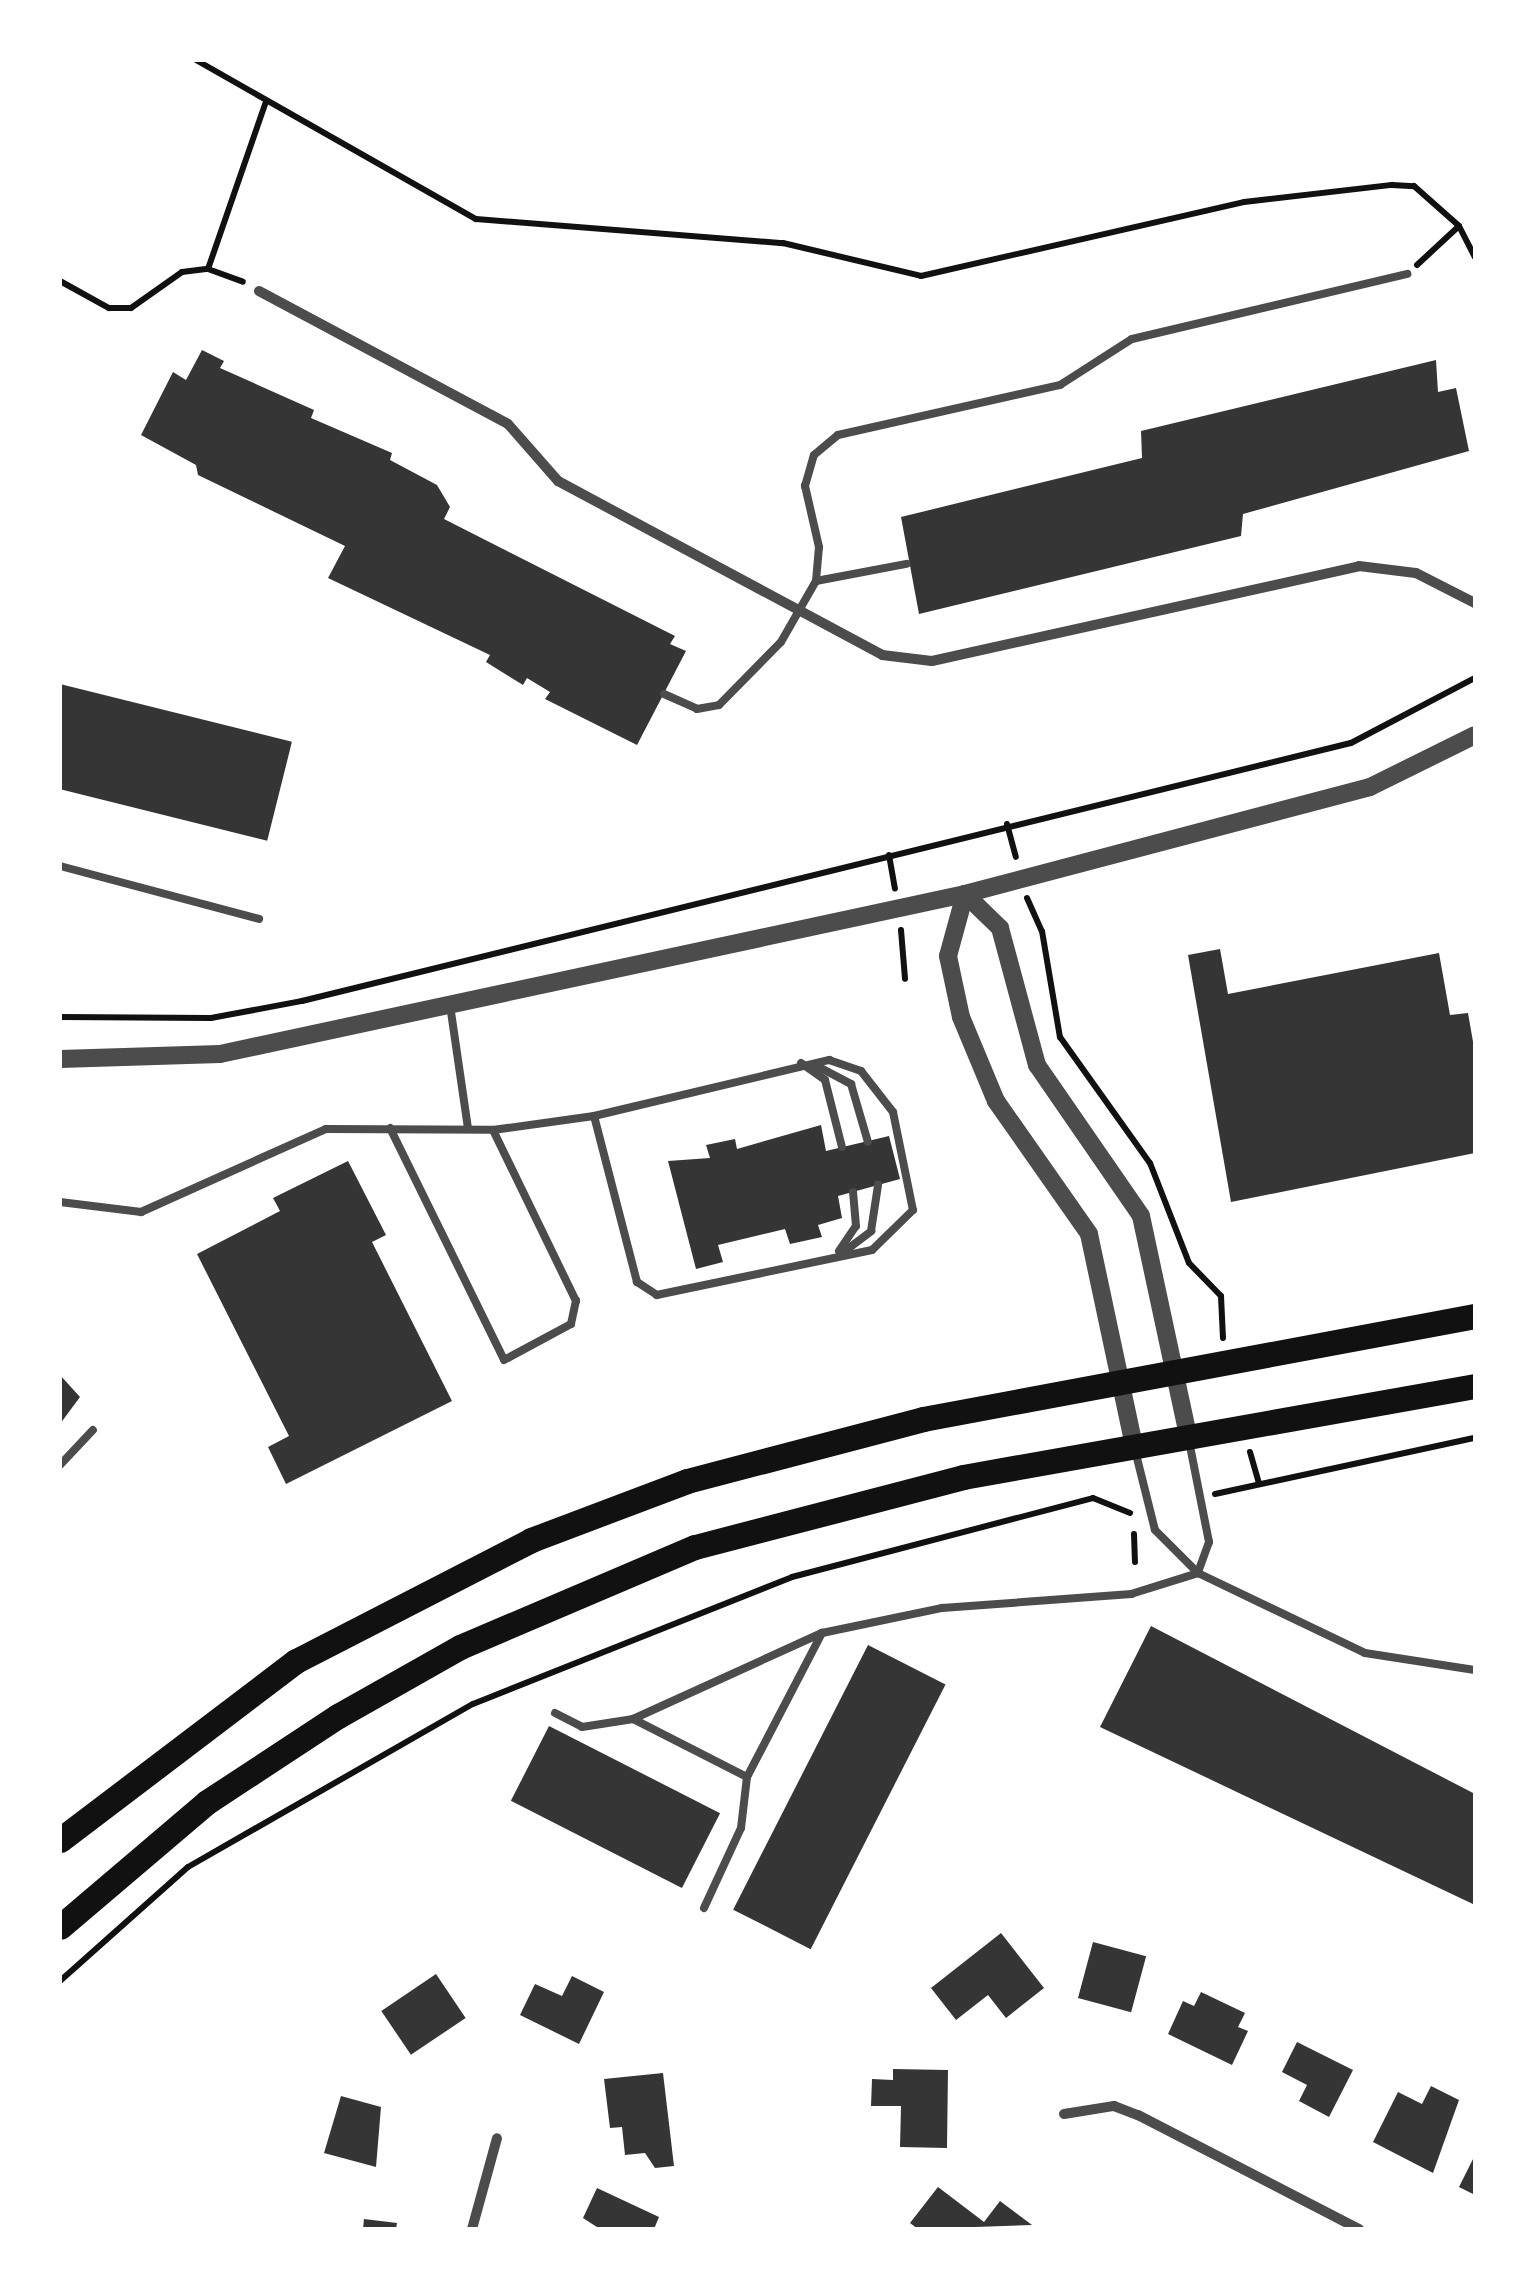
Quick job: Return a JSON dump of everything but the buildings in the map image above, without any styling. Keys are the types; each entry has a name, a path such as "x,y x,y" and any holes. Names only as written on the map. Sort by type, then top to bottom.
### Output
{"main road":[{"path":"60,1840 296,1661 531,1540 806,1445 1475,1316"},
{"path":"60,1927 207,1802 338,1716 505,1626 785,1518 1475,1386"}],"street":[{"path":"259,292 508,424 558,481 882,655 932,661 1360,566 1416,573 1475,603"},
{"path":"60,1059 220,1054 965,894 1370,788 1475,735"},
{"path":"965,894 1000,928 1038,1064 1141,1216 1189,1440"},
{"path":"965,894 948,956 961,1017 996,1101 1089,1234 1135,1450"},
{"path":"1064,2114 1114,2106 1138,2115 1359,2229"},
{"path":"472,2229 497,2138"}],"lane":[{"path":"664,694 697,709 719,705 766,662 816,581 819,547 805,486 814,455 838,435 1060,385 1132,339 1407,274"},
{"path":"816,581 906,564"},
{"path":"60,866 259,919"},
{"path":"450,1004 468,1129"},
{"path":"60,1202 141,1212 309,1133 390,1128 493,1130 594,1116 800,1063 846,1064 876,1083 900,1130 914,1194 892,1238 833,1259 670,1295 645,1290 631,1264 594,1116"},
{"path":"800,1063 851,1084 868,1142"},
{"path":"800,1063 825,1080 842,1147"},
{"path":"390,1128 504,1360 571,1324 576,1301 493,1130"},
{"path":"833,1259 871,1231 878,1186"},
{"path":"833,1259 856,1226 853,1192"},
{"path":"60,1465 93,1430"},
{"path":"1189,1440 1208,1542 1198,1573"},
{"path":"1135,1450 1155,1530 1198,1573 1365,1653 1475,1670"},
{"path":"555,1713 582,1727 633,1720 822,1633 942,1608 1131,1594 1198,1573"},
{"path":"704,1908 741,1828 747,1777 822,1633"},
{"path":"633,1720 747,1777"}],"path":[{"path":"196,60 265,104 476,219 784,243 890,274 922,276 1244,202 1364,186 1414,186 1459,226 1475,257"},
{"path":"208,269 265,104"},
{"path":"1407,274 1459,226"},
{"path":"60,282 109,308 131,308 182,272 208,269 259,292"},
{"path":"60,1016 211,1018 302,1000 1007,824 1351,743 1475,678"},
{"path":"1007,824 1022,880 1042,930 1045,989 1060,1037 1150,1162 1189,1263 1221,1296 1226,1362"},
{"path":"1243,1429 1259,1484"},
{"path":"1200,1497 1475,1438"},
{"path":"60,1982 188,1867 490,1696 647,1628 920,1540 1093,1498 1130,1514 1150,1508"}]}
